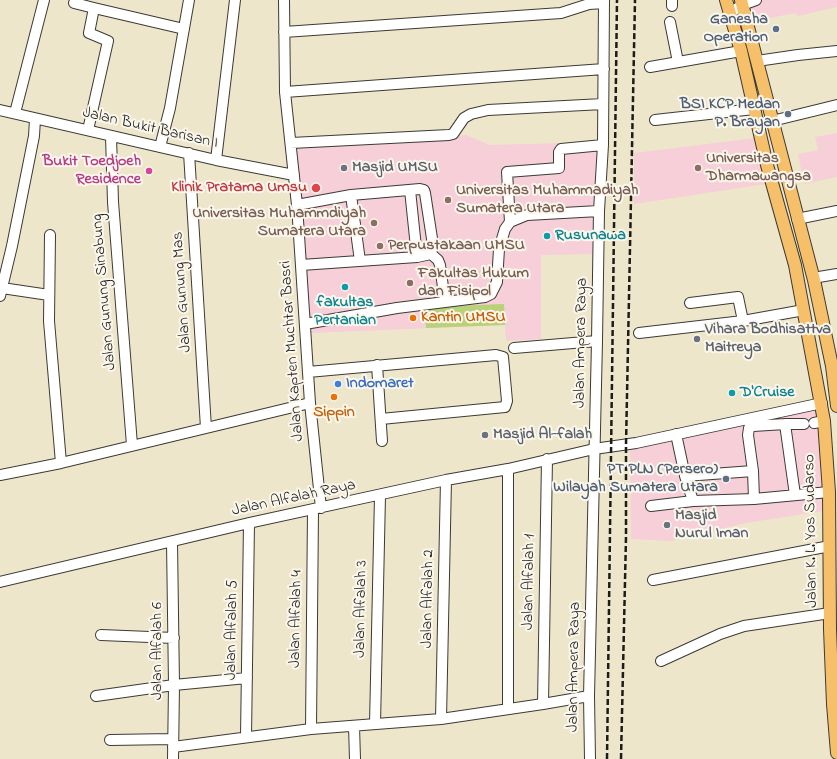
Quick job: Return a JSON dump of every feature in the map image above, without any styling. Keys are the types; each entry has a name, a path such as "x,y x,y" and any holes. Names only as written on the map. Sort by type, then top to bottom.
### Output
{"main road":[{"name":"Jalan K. L. Yos Sudarso","path":"726,0 741,51 767,165 795,265 822,403 814,423 829,492 830,546 834,613 833,704 837,753"},
{"path":"742,2 835,366 837,406"},
{"path":"767,165 783,161"}],"street":[{"path":"15,113 44,0"},
{"path":"160,147 170,108 190,0"},
{"path":"216,160 235,0"},
{"name":"Jalan Kapten Muchtar Basri","path":"284,0 285,92 297,205 317,509"},
{"path":"730,13 742,2 756,0"},
{"path":"284,32 561,13 589,4 604,2"},
{"name":"Jalan Ampera Raya","path":"590,759 589,696 599,211 603,145 604,2"},
{"path":"74,3 184,29"},
{"path":"88,130 108,41 89,33 94,8"},
{"path":"670,22 678,62"},
{"path":"650,67 741,51"},
{"path":"757,61 837,51"},
{"path":"285,92 604,69"},
{"path":"291,144 449,135 453,134 464,118 471,114 488,110 603,104"},
{"path":"772,121 837,106"},
{"path":"654,120 754,109"},
{"name":"Jalan Bukit Barisan I","path":"0,110 216,160 294,175"},
{"path":"35,119 32,143 1,292 49,295"},
{"name":"Jalan Gunung Sinabung","path":"111,136 113,202 132,445"},
{"path":"510,222 507,172 560,168 559,152 561,149 603,145"},
{"name":"Jalan Gunung Mas","path":"189,153 206,428"},
{"path":"297,205 351,195 420,189 426,193 432,246 431,254"},
{"path":"410,190 417,257"},
{"path":"351,195 360,261"},
{"path":"305,324 397,308 485,297 491,294 497,282 499,249 505,229 510,222 527,215 599,211"},
{"path":"798,219 837,211"},
{"path":"50,235 49,321 61,463"},
{"path":"431,254 438,260 440,265 445,302"},
{"path":"301,265 417,257 431,254"},
{"path":"813,278 837,274"},
{"path":"690,303 738,297 743,321"},
{"path":"639,333 743,321 804,310"},
{"path":"514,348 597,340"},
{"path":"308,372 496,355 501,355 504,360 507,401 504,407 381,419"},
{"path":"377,366 382,442"},
{"path":"0,475 61,463 310,402"},
{"name":"Jalan Alfalah Raya","path":"0,582 249,523 380,496 446,480 508,469 594,449 626,445 822,403"},
{"path":"754,499 753,471 748,435 749,428 753,426 814,423"},
{"path":"785,424 795,495"},
{"path":"676,434 685,476 693,501"},
{"name":"Jalan Alfalah 1","path":"543,704 547,459"},
{"path":"508,469 508,709"},
{"path":"685,476 753,471"},
{"name":"Jalan Alfalah 2","path":"441,719 446,480"},
{"path":"651,506 693,501 754,499 829,492"},
{"name":"Jalan Alfalah 3","path":"375,724 380,496"},
{"name":"Jalan Alfalah 4","path":"311,729 317,509"},
{"name":"Jalan Alfalah 5","path":"246,737 249,523"},
{"name":"Jalan Alfalah 6","path":"172,542 174,638 173,759"},
{"path":"653,580 830,546"},
{"path":"661,661 720,634 744,626 834,613"},
{"path":"101,635 174,638"},
{"path":"96,696 174,685 247,678"},
{"path":"110,740 173,743 246,737 311,729 441,719 589,696"},
{"path":"354,726 355,759"}],"shaded area":[{"path":"749,0 837,0 837,7 798,16 795,13 755,21"},
{"name":"Universitas Dharmawangsa","path":"837,133 837,177 804,184 798,154 818,150 815,137"},
{"name":"Universitas Muhammadiyah Sumatera Utara","path":"466,135 490,145 599,142 596,254 541,255 541,339 506,341 505,325 310,333 293,145"},
{"name":"Universitas Dharmawangsa","path":"755,138 766,184 634,204 634,153"},
{"name":"PT PLN (Persero) Wilayah Sumatera Utara","path":"817,408 823,511 746,523 671,541 631,539 630,447"}],"green space":[{"path":"504,304 505,325 426,328 425,307"}],"railway":[{"path":"607,759 617,0"},
{"path":"621,759 635,0"}],"place":[{"name":"Ganesha Operation","path":"776,29"},
{"name":"BSI KCP Medan P. Brayan","path":"788,114"},
{"name":"Masjid UMSU","path":"344,168"},
{"name":"Universitas Dharmawangsa","path":"698,168"},
{"name":"Bukit Toedjoeh Residence","path":"149,171"},
{"name":"Klinik Pratama Umsu","path":"316,188"},
{"name":"Universitas Muhammadiyah Sumatera Utara","path":"448,200"},
{"name":"Universitas Muhammdiyah Sumatera Utara","path":"374,223"},
{"name":"Rusunawa","path":"547,236"},
{"name":"Perpustakaan UMSU","path":"380,246"},
{"name":"Fakultas Hukum dan Fisipol","path":"410,283"},
{"name":"fakultas Pertanian","path":"345,287"},
{"name":"Kantin UMSU","path":"413,318"},
{"name":"Vihara Bodhisattva Maitreya","path":"697,339"},
{"name":"Indomaret","path":"338,384"},
{"name":"D'Cruise","path":"732,393"},
{"name":"Sippin","path":"334,397"},
{"name":"Masjid Al-falah","path":"485,435"},
{"name":"PT PLN (Persero) Wilayah Sumatera Utara","path":"726,479"},
{"name":"Masjid Nurul Iman","path":"667,525"}]}
